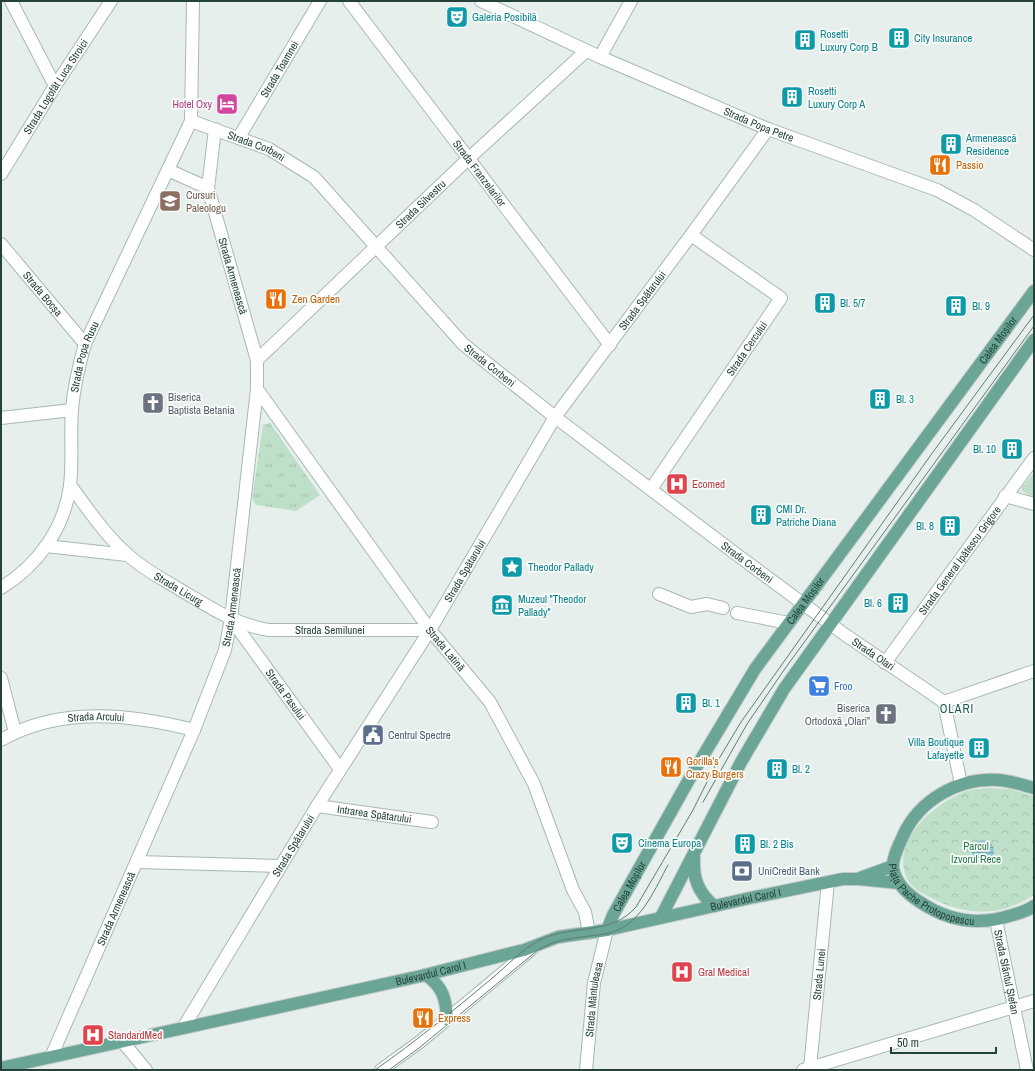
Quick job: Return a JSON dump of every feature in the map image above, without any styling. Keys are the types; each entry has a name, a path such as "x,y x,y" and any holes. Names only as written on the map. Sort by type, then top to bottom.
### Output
{"main road":[{"name":"Calea Moșilor","path":"607,930 613,915 728,712 755,669 1034,291"},
{"path":"661,917 741,762 784,689 1034,340"},
{"name":"Piața Pache Protopopescu","path":"1034,788 998,780 974,781 961,784 940,794 921,809 907,828 897,849 893,866 899,883 909,895 933,911 958,920 984,922 996,920 1017,914 1034,906"},
{"path":"694,854 695,882 703,895 714,906"},
{"name":"Bulevardul Carol I","path":"859,879 893,866"},
{"name":"Bulevardul Carol I","path":"1,1068 426,975 534,947 558,937 607,930 661,917 828,882 859,879 899,883"},
{"path":"426,975 441,988 444,994 447,1019"}],"street":[{"path":"11,1 55,86"},
{"name":"Strada Logofăt Luca Stroici","path":"1,174 55,86 111,1"},
{"path":"190,121 193,1"},
{"name":"Strada Toamnei","path":"239,137 320,1"},
{"name":"Strada Franzelarilor","path":"349,1 468,160 610,345"},
{"name":"Strada Popa Petre","path":"481,1 586,51 768,129 937,190 974,210 1034,250"},
{"path":"600,57 631,1"},
{"name":"Strada Silvestru","path":"257,360 376,246 586,51"},
{"name":"Strada Corbeni","path":"190,121 270,149 314,177 463,344 555,417 803,604"},
{"name":"Strada Popa Rusu","path":"1,588 25,570 46,546 62,518 70,485 72,410 76,382 85,344 190,121"},
{"name":"Strada Armenească","path":"51,1057 194,730 225,650 231,619 257,389 257,360 208,188 215,129"},
{"name":"Strada Spătarului","path":"182,1028 340,769 430,630 555,417 610,345 768,129"},
{"path":"168,170 208,188"},
{"name":"Strada Cercului","path":"651,489 781,298 691,235"},
{"name":"Strada Bocșa","path":"1,244 85,344"},
{"name":"Strada Latină","path":"257,389 430,630 490,702 534,784 573,890 585,912 589,933"},
{"path":"1,418 72,410"},
{"name":"Strada General Ipătescu Grigore","path":"885,663 1034,458"},
{"name":"Strada Licurg","path":"70,485 100,526 128,555 156,575 231,619"},
{"path":"1005,496 1034,504"},
{"name":"Strada Licurg","path":"46,546 128,555"},
{"path":"659,594 690,607 707,604 723,608"},
{"name":"Strada Olari","path":"803,604 885,663 944,702"},
{"path":"737,613 789,623"},
{"name":"Strada Semilunei","path":"231,619 256,628 269,630 430,630"},
{"name":"Strada Pasului","path":"231,619 340,769"},
{"path":"961,784 944,702 1034,671"},
{"path":"1,678 15,732"},
{"name":"Strada Arcului","path":"1,740 15,732 44,723 84,716 111,716 144,719 194,730"},
{"name":"Intrarea Spătarului","path":"317,806 432,822"},
{"path":"137,862 280,866"},
{"name":"Strada Lunei","path":"807,1069 828,882"},
{"name":"Strada Sfântul Ștefan","path":"996,920 1027,1070"},
{"name":"Strada Mântuleasa","path":"586,1070 594,983 607,930"},
{"path":"381,1070 447,1019 534,947"},
{"path":"807,1069 1034,1001"},
{"path":"122,1041 146,1070"}],"green space":[{"path":"270,423 320,495 296,511 256,505 252,499 263,425"},
{"path":"1034,473 1034,498 1022,491 1022,487"},
{"name":"Parcul Izvorul Rece","path":"988,788 1009,789 1034,796 1034,895 1021,902 996,910 983,912 970,911 944,904 931,898 912,885 907,879 903,865 904,852 909,839 917,826 927,815 939,806 964,792"}],"water":[{"path":"983,840 991,843 994,851 991,859 983,862 975,859 972,851 975,843"}],"tram line":[{"path":"375,1070 434,1026 520,953 533,944 552,935 603,926 615,922 626,916 636,907 693,810 717,762 741,722 933,452 1034,315"},
{"path":"703,802 747,724 784,670 1034,326"},
{"path":"389,1070 419,1048 538,950 562,940 603,934 618,930 627,925 648,902 668,865"}],"place":[{"name":"Galeria Posibilă","path":"457,17"},
{"name":"City Insurance","path":"899,38"},
{"name":"Rosetti Luxury Corp B","path":"805,40"},
{"name":"Rosetti Luxury Corp A","path":"792,97"},
{"name":"Hotel Oxy","path":"227,104"},
{"name":"Armenească Residence","path":"951,144"},
{"name":"Passio","path":"940,165"},
{"name":"Cursuri Paleologu","path":"170,201"},
{"name":"Zen Garden","path":"276,299"},
{"name":"Bl. 5/7","path":"825,303"},
{"name":"Bl. 9","path":"956,306"},
{"name":"Bl. 3","path":"880,399"},
{"name":"Biserica Baptista Betania","path":"153,403"},
{"name":"Bl. 10","path":"1012,449"},
{"name":"Ecomed","path":"677,484"},
{"name":"CMI Dr. Patriche Diana","path":"761,515"},
{"name":"Bl. 8","path":"950,526"},
{"name":"Theodor Pallady","path":"512,567"},
{"name":"Bl. 6","path":"898,603"},
{"name":"Muzeul \"Theodor Pallady\"","path":"502,605"},
{"name":"Froo","path":"819,686"},
{"name":"Bl. 1","path":"686,703"},
{"name":"Biserica Ortodoxă „Olari”","path":"886,714"},
{"name":"Centrul Spectre","path":"373,735"},
{"name":"Villa Boutique Lafayette","path":"979,748"},
{"name":"Gorilla's Crazy Burgers","path":"671,767"},
{"name":"Bl. 2","path":"777,769"},
{"name":"Cinema Europa","path":"622,843"},
{"name":"Bl. 2 Bis","path":"745,844"},
{"name":"UniCredit Bank","path":"742,871"},
{"name":"Gral Medical","path":"682,972"},
{"name":"Express","path":"423,1018"},
{"name":"StandardMed","path":"93,1035"}],"district":[{"name":"OLARI","path":"957,709"}]}
